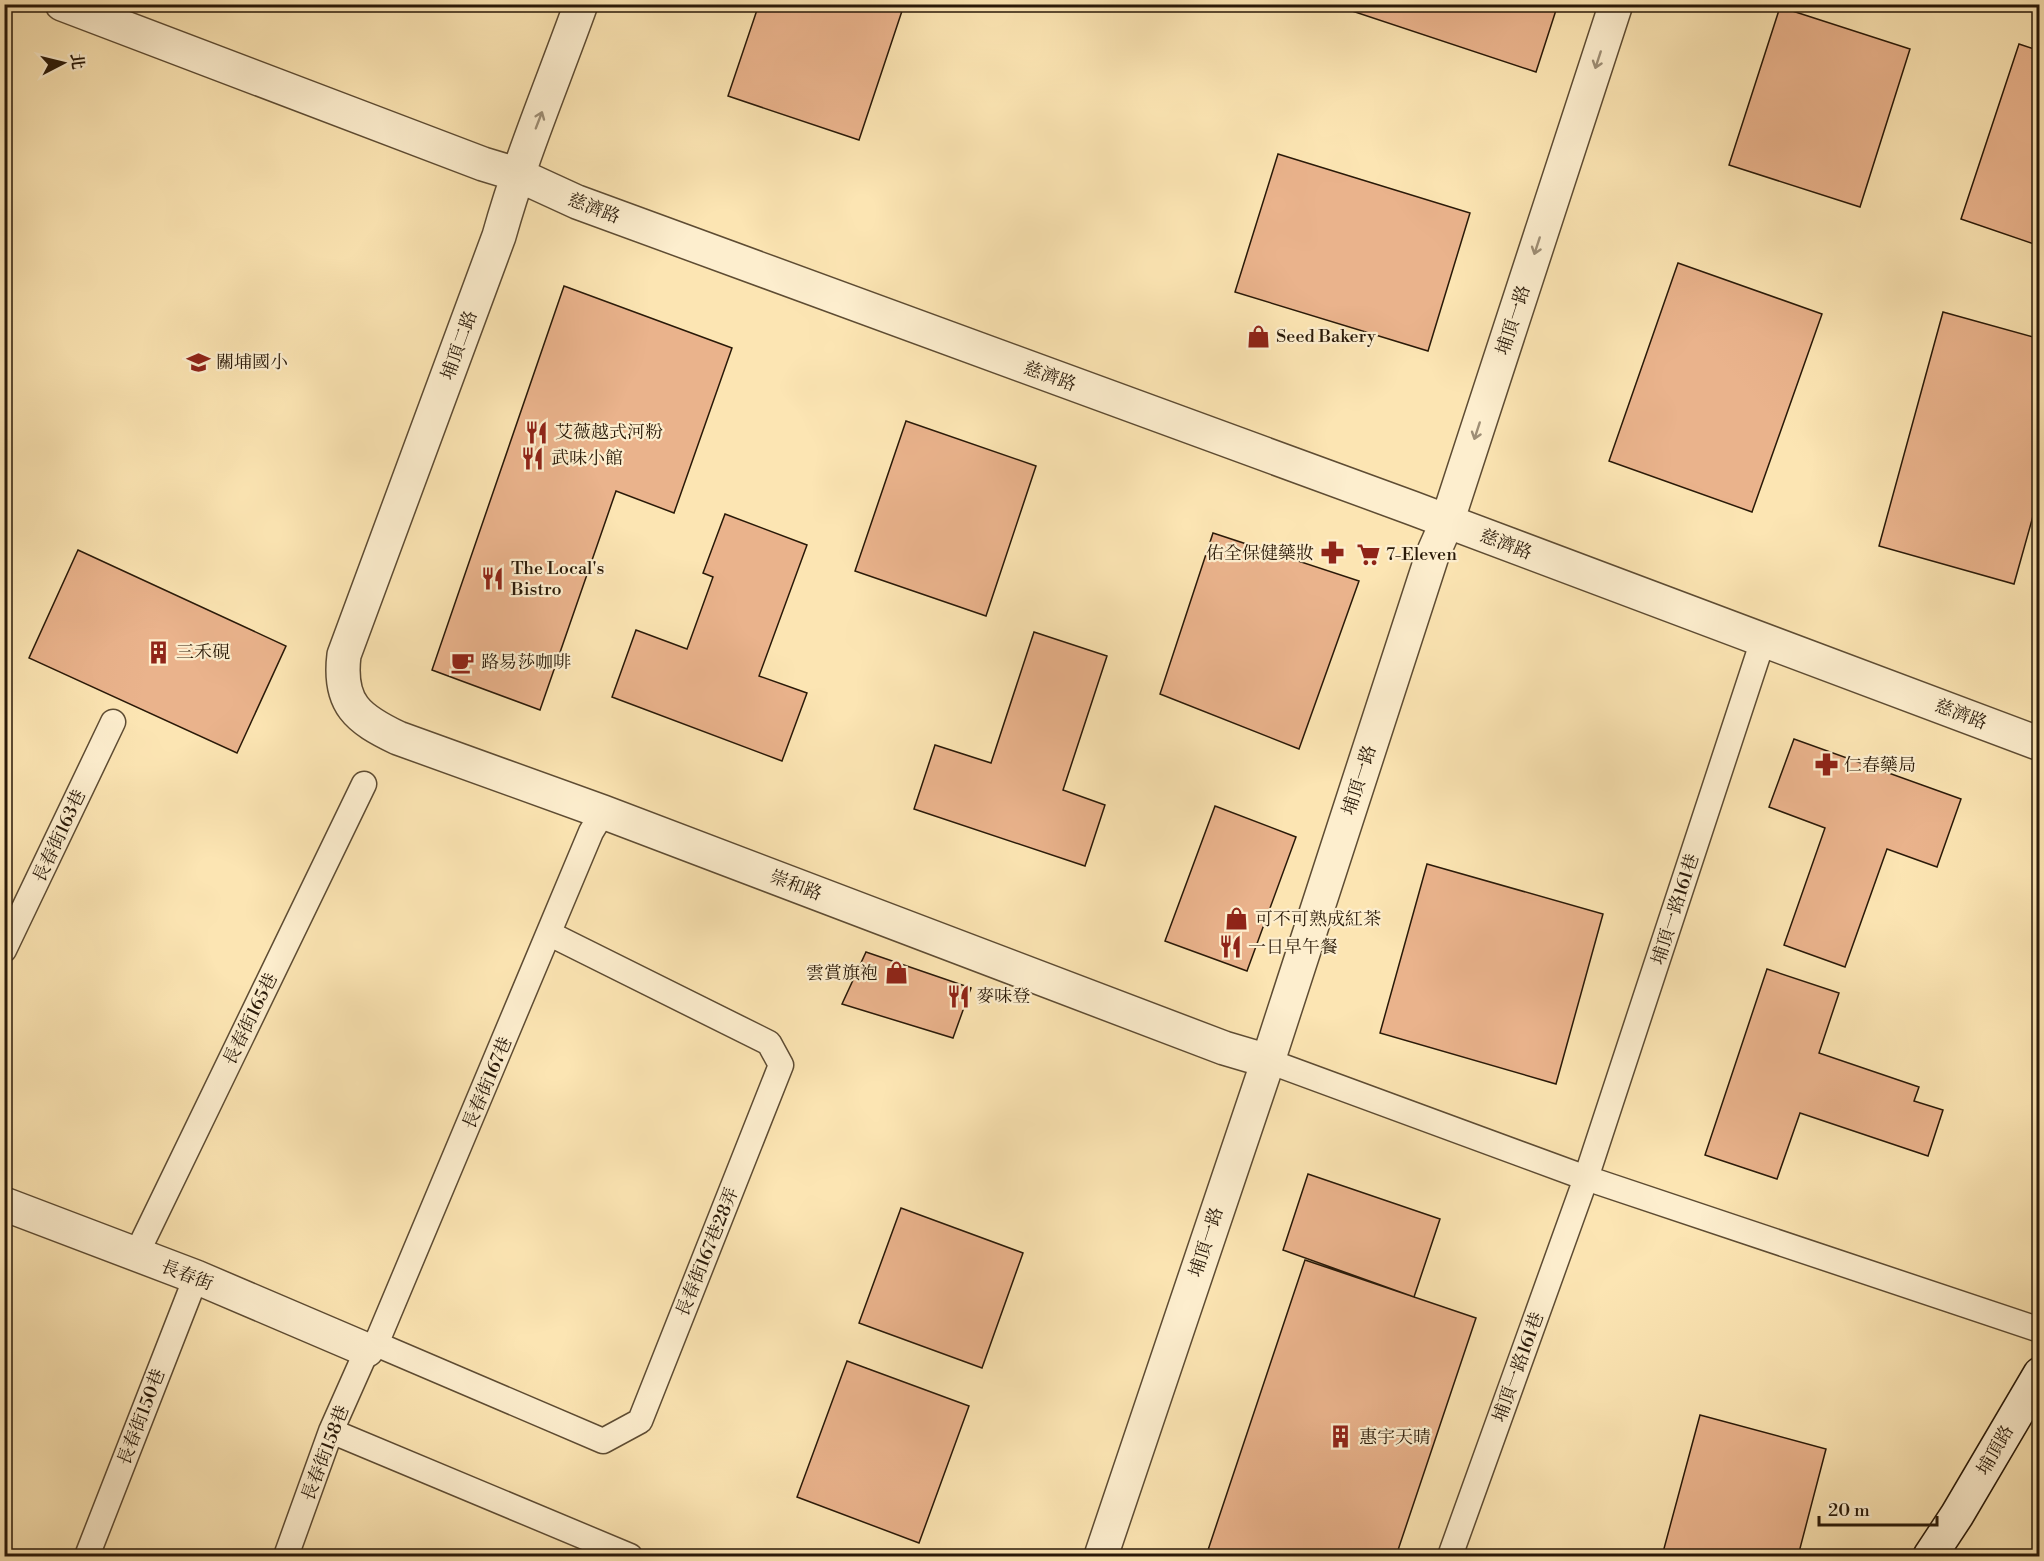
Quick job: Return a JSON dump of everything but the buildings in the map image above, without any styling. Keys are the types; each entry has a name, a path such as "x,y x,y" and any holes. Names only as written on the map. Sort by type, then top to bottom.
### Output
{"street":[{"name":"慈濟路","path":"62,4 483,164 516,174 577,202 1447,522 2040,744"},
{"name":"埔頂二路","path":"345,686 344,655 499,236 516,174 538,122 581,4"},
{"name":"埔頂一路","path":"1101,1557 1268,1061 1432,556 1447,522 1616,4"},
{"name":"崇和路","path":"345,686 351,708 368,724 398,738 603,812 1224,1048 1268,1061"},
{"name":"長春街","path":"4,1204 371,1347"},
{"name":"埔頂路","path":"1930,1557 1958,1515 2040,1374"}],"lane":[{"name":"埔頂一路161巷","path":"1449,1557 1586,1178 1763,640"},
{"name":"長春街163巷","path":"4,950 113,722"},
{"name":"長春街165巷","path":"136,1255 364,784"},
{"name":"長春街167巷","path":"371,1347 550,934 591,832 603,812"},
{"name":"長春街167巷28弄","path":"371,1347 603,1441 640,1421 781,1065 769,1043 550,934"},
{"path":"1268,1061 1586,1178 2040,1329"},
{"name":"長春街150巷","path":"87,1557 195,1277"},
{"name":"長春街158巷","path":"286,1557 331,1431 371,1347"},
{"path":"331,1431 630,1557"}],"place":[{"name":"Seed Bakery","path":"1258,336"},
{"name":"關埔國小","path":"198,362"},
{"name":"艾薇越式河粉","path":"537,432"},
{"name":"武味小館","path":"533,458"},
{"name":"佑全保健藥妝","path":"1332,553"},
{"name":"7-Eleven","path":"1368,554"},
{"name":"The Local's Bistro","path":"493,578"},
{"name":"三禾硯","path":"158,652"},
{"name":"路易莎咖啡","path":"463,662"},
{"name":"仁春藥局","path":"1826,765"},
{"name":"可不可熟成紅茶","path":"1237,919"},
{"name":"一日早午餐","path":"1230,947"},
{"name":"雲賞旗袍","path":"896,973"},
{"name":"麥味登","path":"958,996"},
{"name":"惠宇天晴","path":"1341,1437"}]}
